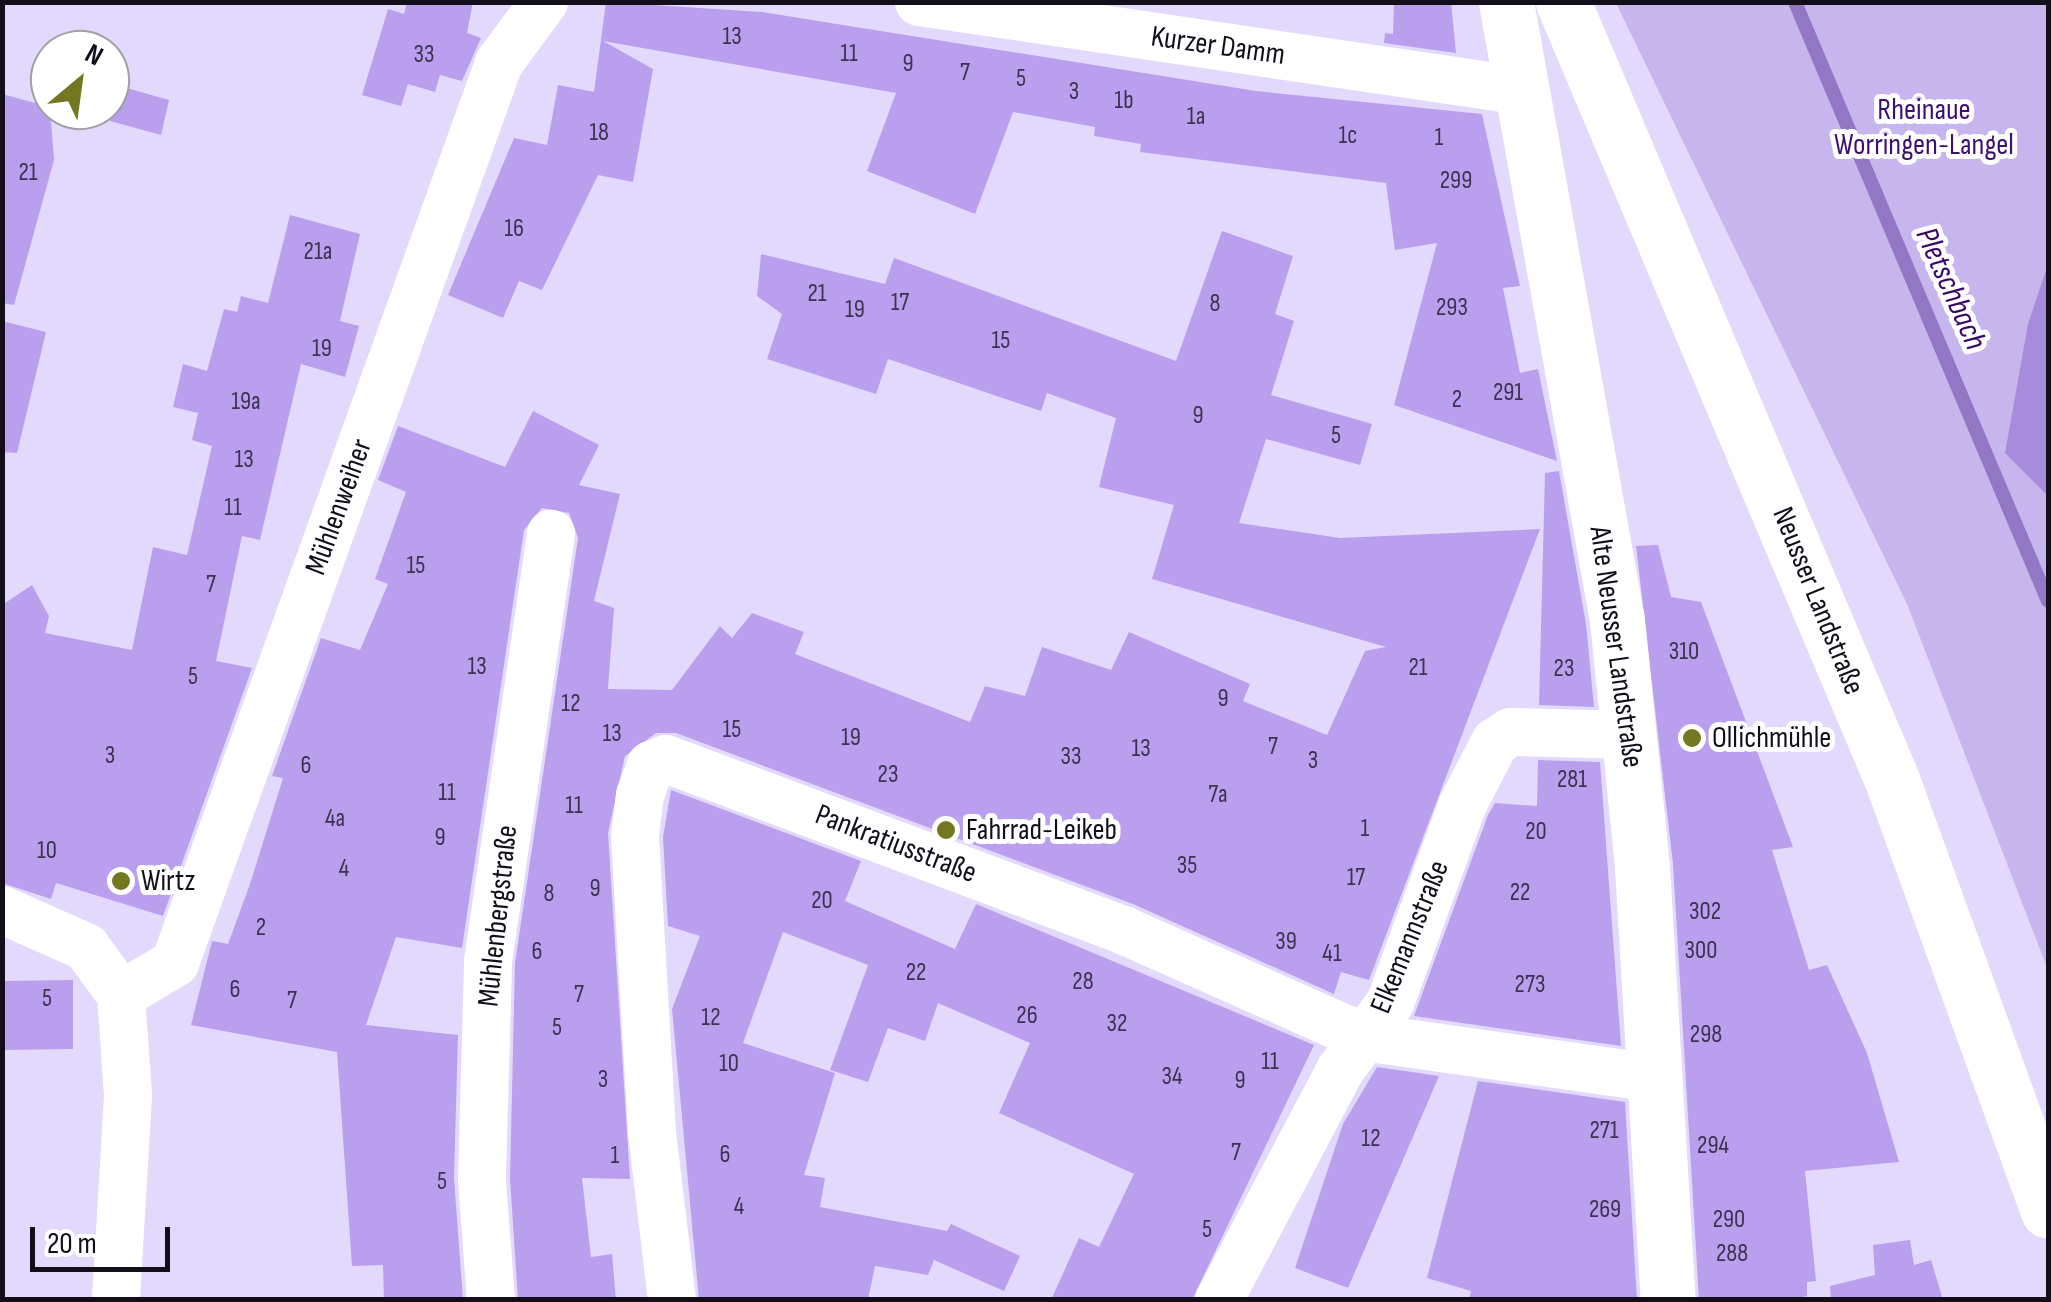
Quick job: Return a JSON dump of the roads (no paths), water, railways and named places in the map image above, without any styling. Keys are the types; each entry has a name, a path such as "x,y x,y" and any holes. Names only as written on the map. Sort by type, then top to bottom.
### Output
{"main road":[{"name":"Alte Neusser Landstraße","path":"1506,2 1517,90 1617,620 1630,735 1668,1300"},
{"name":"Neusser Landstraße","path":"1563,2 1892,780 2048,1210"}],"street":[{"name":"Mühlenweiher","path":"121,995 175,963 499,63 544,2"},
{"name":"Kurzer Damm","path":"920,2 1517,90"},
{"name":"Mühlenbergstraße","path":"491,1300 482,1178 488,961 551,534"},
{"name":"Elkemannstraße","path":"1219,1300 1363,1037 1390,1004 1463,804 1495,742 1511,732 1630,735"},
{"name":"Pankratiusstraße","path":"672,1300 652,1132 635,836 640,794 652,765 666,759 1123,930 1363,1037 1654,1078"},
{"path":"2,910 86,946 121,995 128,1096 116,1300"}],"waterway":[{"name":"Pletschbach","path":"1795,2 2048,601"}],"place":[{"name":"Ollichmühle","path":"1692,738"},
{"name":"Fahrrad-Leikeb","path":"946,830"},
{"name":"Wirtz","path":"121,881"}],"park label":[{"name":"Rheinaue Worringen-Langel","path":"1924,127"}]}
